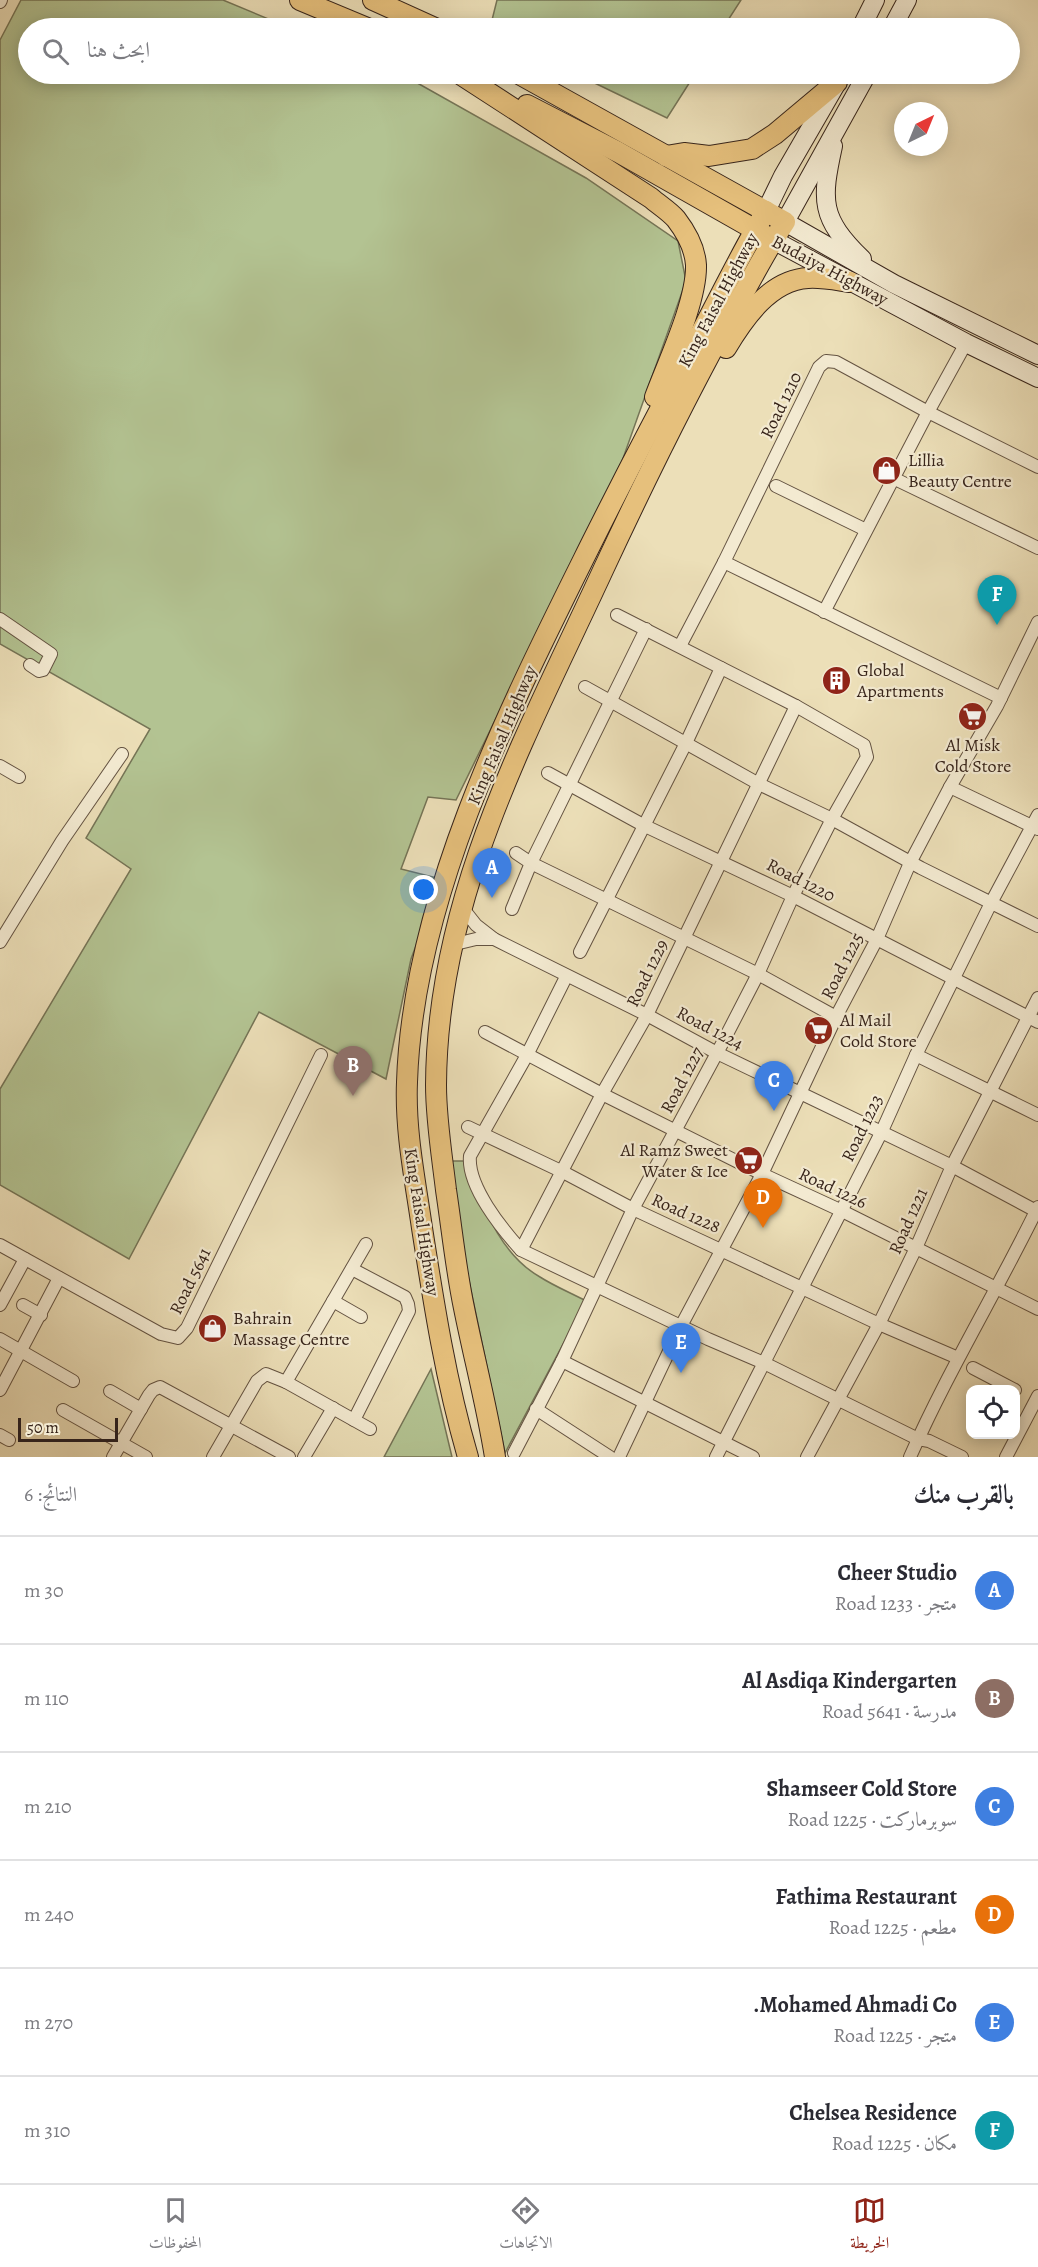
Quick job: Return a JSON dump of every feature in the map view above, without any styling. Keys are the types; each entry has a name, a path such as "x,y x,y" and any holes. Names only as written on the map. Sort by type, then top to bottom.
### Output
{"main road":[{"path":"300,0 343,18"},
{"path":"373,0 413,18"},
{"path":"475,84 651,198 675,219 688,238 696,264 690,302 629,468"},
{"name":"Budaiya Highway","path":"485,84 590,138 773,240"},
{"name":"Budaiya Highway","path":"537,84 785,222"},
{"path":"666,156 684,153 709,156 752,149 775,134 832,84"},
{"name":"King Faisal Highway","path":"468,1457 459,1426 435,1309 410,1151 406,1082 412,1022 437,906 482,775 542,644 629,468 766,211"},
{"name":"King Faisal Highway","path":"505,1455 463,1305 440,1145 437,1066 451,945 461,906 488,827 524,739 646,478 718,338 785,222"},
{"path":"646,478 733,336 759,302 786,283 798,280 808,278 850,282"}],"street":[{"path":"866,18 874,0"},
{"path":"897,18 907,0"},
{"name":"King Faisal Highway","path":"766,211 783,176 836,84"},
{"name":"King Faisal Highway","path":"785,222 861,84"},
{"path":"838,124 826,182 826,208 836,232 880,276"},
{"name":"Budaiya Highway","path":"785,222 880,276 1038,355"},
{"name":"Budaiya Highway","path":"773,240 966,343 1038,378"},
{"path":"824,612 966,343"},
{"name":"Road 1210","path":"680,646 819,368 826,362 836,362 928,412 1038,467"},
{"path":"893,478 1038,548"},
{"path":"776,486 866,530"},
{"path":"724,562 1001,698"},
{"path":"617,615 796,706"},
{"path":"0,620 49,651 51,657 44,670 39,671 30,665"},
{"name":"Road 1225","path":"619,1457 681,1326 762,1174 836,1017 877,939 910,863 1001,698 1038,622"},
{"path":"512,909 531,863 646,629"},
{"path":"580,952 686,743 721,668"},
{"path":"585,687 759,784 832,819 910,863 1038,926"},
{"name":"Road 1227","path":"505,1455 536,1409 562,1361 633,1209 758,974 792,896 867,757 864,745 796,706"},
{"name":"Road 1229","path":"522,1250 602,1094 647,1015 796,706"},
{"path":"0,942 62,841 122,754"},
{"path":"0,766 19,777"},
{"name":"Road 1220","path":"548,773 568,786 643,825 722,861 1033,1019"},
{"path":"950,787 1036,823"},
{"name":"Road 1223","path":"716,1457 801,1286 882,1131 916,1055 991,903 1036,823"},
{"path":"516,853 531,863 758,974 836,1017"},
{"name":"Road 1224","path":"461,906 476,925 494,939 647,1015 717,1053 882,1131 1037,1210"},
{"path":"451,945 476,939 494,939"},
{"path":"566,976 527,1054 470,1156 471,1171 502,1229 522,1250 918,1439 929,1441 962,1457"},
{"name":"Road 1221","path":"807,1457 879,1324 952,1166 990,1092 1033,1019 1038,998"},
{"name":"Road 1226","path":"485,1032 602,1094 1038,1309"},
{"name":"Road 5641","path":"0,1245 161,1335 178,1338 183,1334 321,1055"},
{"path":"916,1055 1038,1115"},
{"name":"Road 1228","path":"468,1127 563,1172 633,1209 879,1324 958,1358"},
{"path":"910,1457 958,1358 1037,1210"},
{"path":"286,1382 366,1244"},
{"path":"0,1305 25,1259"},
{"path":"352,1269 405,1297 409,1311 354,1420"},
{"path":"0,1390 59,1278"},
{"path":"333,1300 361,1317"},
{"path":"23,1305 40,1315"},
{"path":"0,1339 73,1381"},
{"path":"562,1361 753,1457"},
{"path":"973,1368 1005,1385"},
{"path":"213,1457 261,1376 271,1374 370,1429"},
{"path":"113,1457 153,1390 164,1388 289,1457"},
{"path":"110,1391 141,1409"},
{"path":"1006,1457 1037,1399 1020,1392"},
{"path":"304,1457 333,1408"},
{"path":"536,1409 610,1457"},
{"path":"63,1410 146,1457"}],"green space":[{"path":"21,0 223,0 266,18 18,18 18,84 419,84 586,178 678,241 686,281 621,464 456,800 428,797 401,869 441,879 411,959 386,1079 259,1012 129,1259 0,1185 0,1089 131,869 86,838 150,729 0,644 0,40"},
{"path":"497,0 741,0 729,18 492,18"},
{"path":"597,84 689,84 667,118"},
{"path":"449,1161 465,1161 493,1225 513,1255 540,1277 586,1301 505,1453 453,1204"},
{"path":"431,1369 452,1457 384,1457"}],"place":[{"name":"Lillia Beauty Centre","path":"887,470"},
{"name":"Chelsea Residence","path":"997,625"},
{"name":"Global Apartments","path":"836,680"},
{"name":"Al Misk Cold Store","path":"973,716"},
{"name":"Cheer Studio","path":"492,898"},
{"name":"Al Mail Cold Store","path":"819,1030"},
{"name":"Al Asdiqa Kindergarten","path":"353,1096"},
{"name":"Shamseer Cold Store","path":"774,1111"},
{"name":"Al Ramz Sweet Water & Ice","path":"749,1160"},
{"name":"Fathima Restaurant","path":"763,1228"},
{"name":"Bahrain Massage Centre","path":"212,1328"},
{"name":"Mohamed Ahmadi Co.","path":"681,1373"}]}
